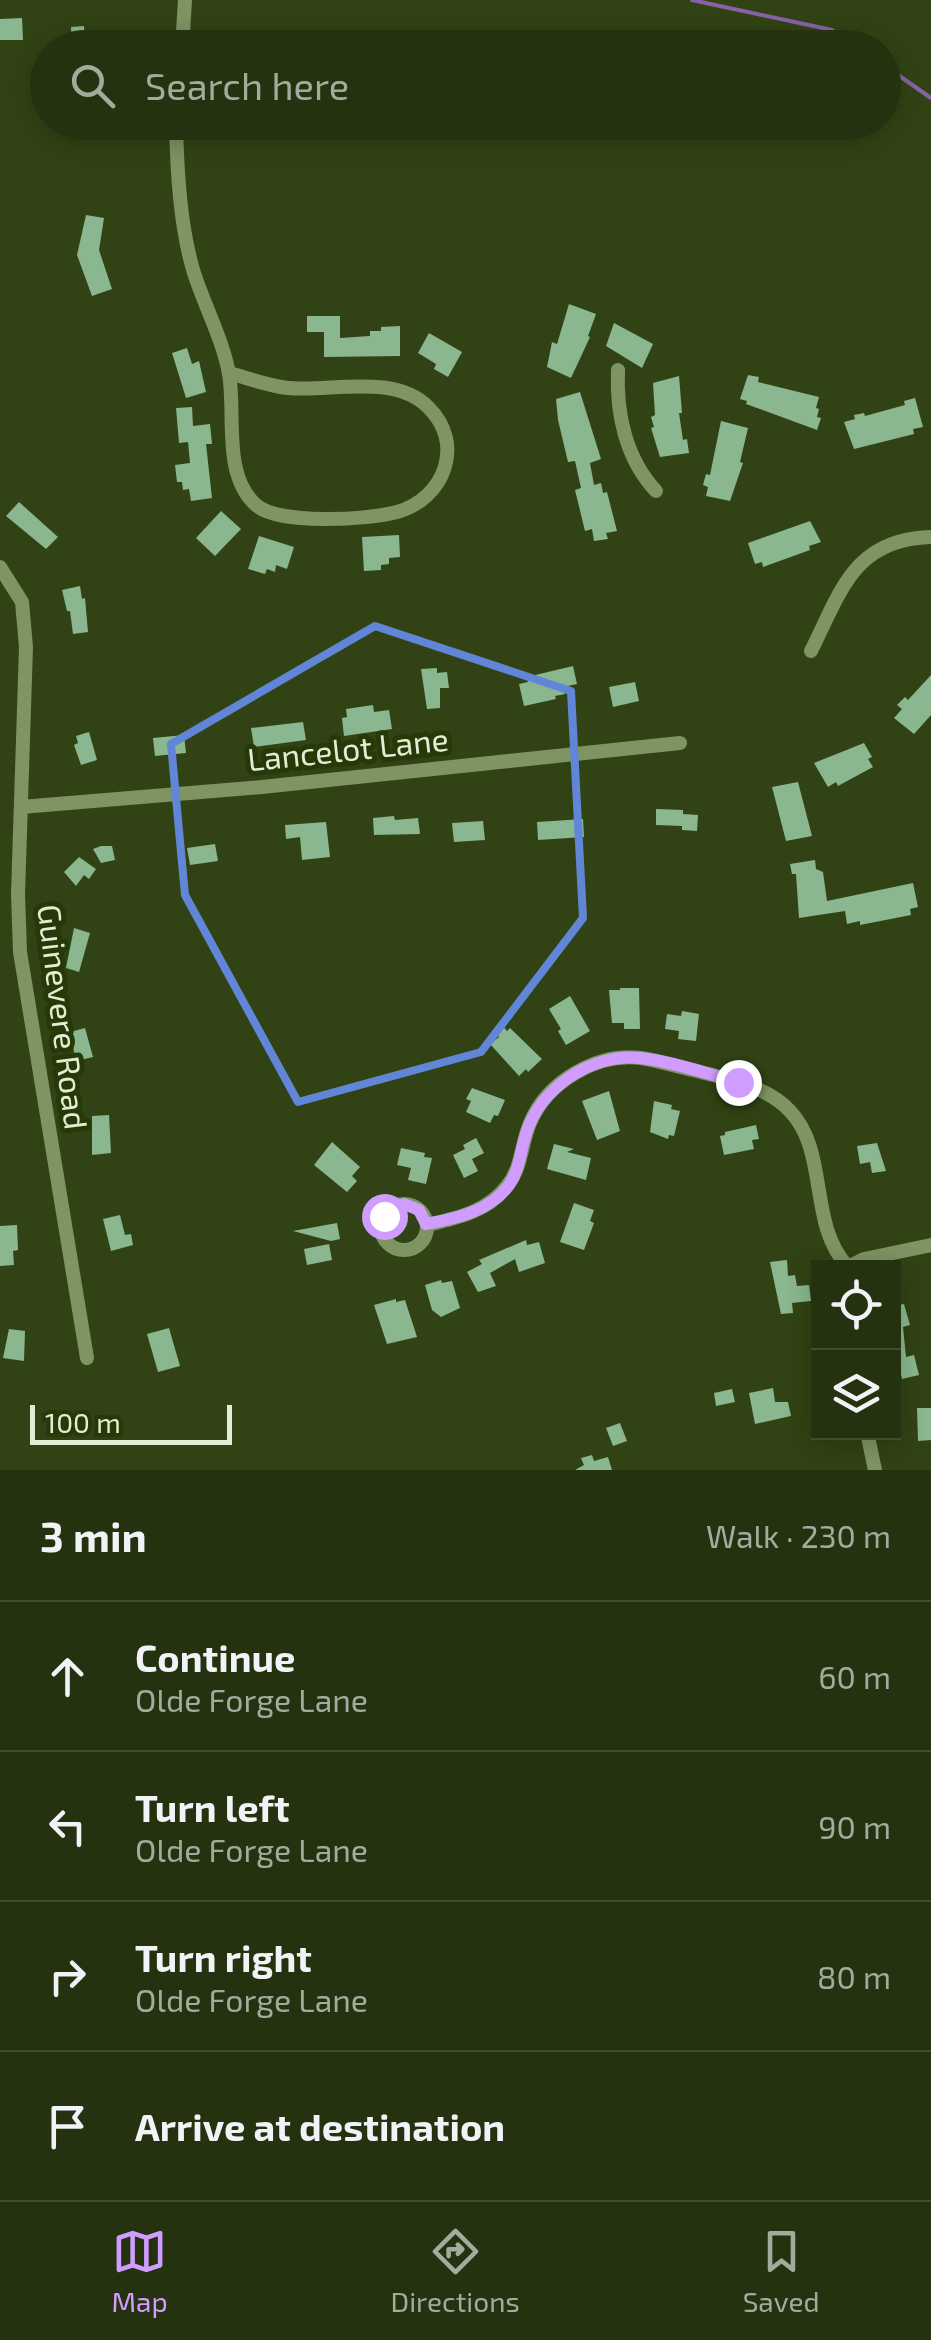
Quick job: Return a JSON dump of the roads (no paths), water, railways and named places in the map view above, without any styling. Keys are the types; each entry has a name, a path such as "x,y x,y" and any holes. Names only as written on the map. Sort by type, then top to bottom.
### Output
{"street":[{"path":"183,30 185,0"},
{"path":"178,140 190,256 229,373 236,465 242,488 256,505 274,516 295,520 391,514 415,507 434,492 444,472 448,448 441,426 428,407 409,394 388,388 284,388 229,373"},
{"path":"618,370 625,438 640,473 656,491"},
{"path":"811,650 856,566 872,552 896,540 931,537"},
{"name":"Guinevere Road","path":"0,567 18,592 25,616 20,952 86,1358"},
{"name":"Lancelot Lane","path":"21,808 680,743"},
{"path":"426,1224 467,1214 497,1197 519,1167 537,1106 562,1082 587,1066 614,1058 639,1058 738,1082 787,1107 801,1124 811,1150 826,1223 843,1260"},
{"path":"862,1260 931,1244"},
{"path":"868,1440 874,1470"}],"waterway":[{"path":"692,0 832,30"},
{"path":"901,77 931,98"}]}
